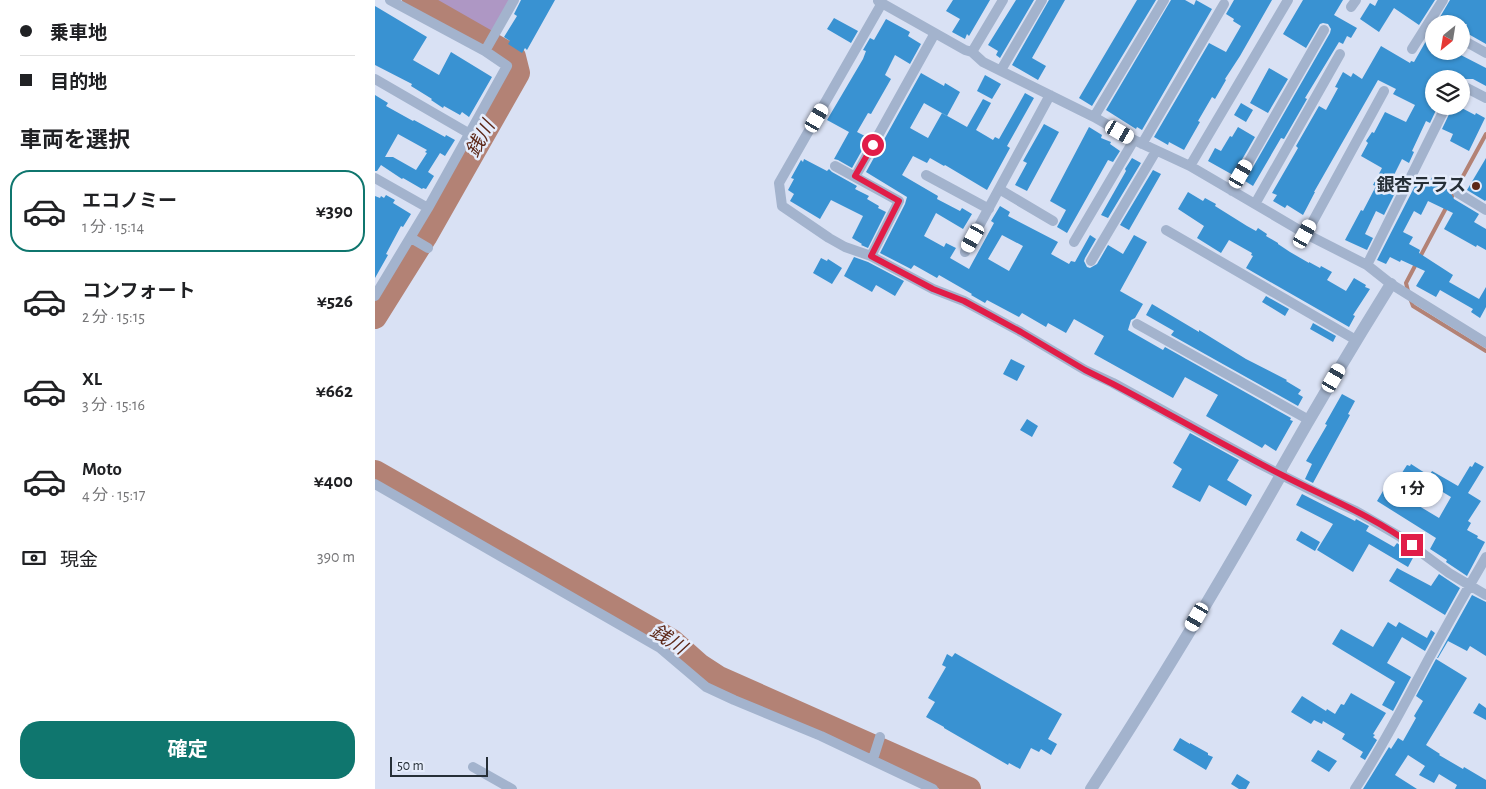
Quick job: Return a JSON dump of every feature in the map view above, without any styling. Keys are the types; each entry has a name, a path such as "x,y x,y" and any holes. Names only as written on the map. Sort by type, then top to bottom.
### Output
{"street":[{"path":"375,296 411,238 507,66 488,45 390,0"},
{"path":"488,45 514,0"},
{"path":"972,52 1003,0"},
{"path":"1001,70 1043,0"},
{"path":"1094,117 1164,0"},
{"path":"1191,166 1288,0"},
{"path":"1435,15 1443,0"},
{"path":"1074,242 1138,142 1223,1"},
{"path":"1486,343 1391,284 1367,265 1305,234 1191,166 1156,151 1094,117 983,62 972,52 965,50 880,2 779,183 783,206 837,243 871,256 933,289 964,301 1085,370 1281,475 1357,511 1399,536 1449,573 1486,594"},
{"path":"1232,191 1324,30"},
{"path":"1412,49 1425,31"},
{"path":"855,176 935,33"},
{"path":"1470,44 1486,53"},
{"path":"1255,204 1340,54"},
{"path":"375,79 470,134"},
{"path":"1470,90 1486,98"},
{"path":"1305,234 1384,91"},
{"path":"965,252 1050,95"},
{"path":"1367,265 1442,115"},
{"path":"1091,261 1156,151"},
{"path":"835,166 899,201 871,256"},
{"path":"926,175 989,208"},
{"path":"375,178 428,208"},
{"path":"999,189 1053,221"},
{"path":"1458,193 1486,210"},
{"path":"1166,230 1356,340"},
{"path":"411,238 428,248"},
{"path":"1091,789 1165,672 1248,534 1281,475 1281,469 1309,420 1391,284"},
{"path":"1137,324 1309,420"},
{"path":"375,484 659,648 707,687 873,757 933,789"},
{"path":"1355,789 1419,680 1486,557"},
{"path":"873,757 880,738"},
{"path":"473,766 512,789"}],"shaded area":[{"path":"424,0 511,0 490,37"}],"building":[{"path":"521,0 555,0 527,50 525,48 522,53 508,44 510,41 504,37 517,16 514,14"},
{"path":"953,0 990,0 969,36 967,34 965,39 952,32 960,19 946,11"},
{"path":"1016,0 1034,0 1000,58 996,55 998,51 988,45"},
{"path":"1049,0 1065,0 1032,58 1046,66 1038,80 1012,65"},
{"path":"1137,0 1156,0 1092,106 1079,98"},
{"path":"1171,0 1185,0 1194,5 1196,0 1212,9 1142,130 1137,127 1136,129 1106,110"},
{"path":"1234,0 1272,0 1215,99 1212,97 1184,150 1169,142 1168,145 1154,137 1209,43 1226,52 1241,26 1226,14"},
{"path":"1303,0 1343,0 1334,15 1357,28 1351,38 1347,36 1343,44 1339,42 1305,98 1307,99 1284,139 1281,138 1253,186 1245,181 1330,33 1331,29 1328,24 1320,24 1306,48 1283,34"},
{"path":"1378,0 1435,0 1419,25 1394,8 1379,32 1360,19 1370,3 1375,6"},
{"path":"1450,0 1486,0 1486,44 1470,35 1470,15 1441,15"},
{"path":"375,6 427,37 413,60 439,75 451,52 492,77 469,117 462,112 460,115 444,106 443,108 411,86 412,84 375,65"},
{"path":"834,18 858,31 851,43 827,29"},
{"path":"886,19 910,32 908,36 921,44 910,64 895,55 885,75 891,79 871,114 868,113 857,132 869,138 852,168 834,159 849,132 827,120 863,59 866,51 863,50 870,38 874,40"},
{"path":"1425,43 1425,60 1470,60 1486,68 1486,86 1470,79 1470,70 1425,70 1425,115 1434,115 1430,123 1426,121 1412,151 1414,152 1409,163 1402,159 1392,179 1400,183 1384,215 1376,211 1365,234 1373,238 1367,250 1345,240 1376,186 1373,185 1382,168 1361,156 1368,143 1366,141 1372,132 1374,133 1385,112 1406,122 1415,105 1393,94 1396,89 1378,80 1314,192 1303,215 1287,205 1285,208 1273,201 1277,195 1272,193 1298,148 1296,146 1319,106 1326,110 1338,88 1335,87 1343,72 1351,77 1353,73 1362,79 1381,46 1410,63 1411,61 1414,62"},
{"path":"1269,68 1288,79 1268,113 1250,103"},
{"path":"921,73 944,86 945,83 960,92 947,116 967,127 983,99 991,103 976,130 993,140 995,137 999,139 1025,93 1034,98 1007,146 1010,148 987,190 930,158 927,163 913,156 902,175 938,196 937,199 960,211 962,208 972,214 963,229 936,213 924,236 944,247 946,243 956,248 950,258 969,269 994,223 991,221 1000,206 1010,212 1008,216 1058,242 1051,254 1069,264 1071,261 1075,262 1090,235 1096,239 1084,261 1087,267 1090,268 1097,264 1108,245 1123,254 1134,235 1147,242 1120,291 1143,304 1135,318 1131,320 1128,330 1163,350 1165,347 1291,418 1290,420 1293,421 1276,451 1265,444 1262,448 1206,416 1218,395 1185,377 1173,398 1094,354 1104,336 1074,319 1066,333 1048,323 1046,327 1022,313 1019,317 987,300 985,303 939,275 937,278 914,265 911,269 880,253 907,197 866,172","holes":["924,103 942,113 928,138 910,128","1002,235 1023,246 1009,271 988,259"]},
{"path":"985,75 1001,84 992,99 977,91"},
{"path":"375,95 388,103 386,106 445,137 446,135 455,140 445,156 440,153 428,172 434,176 426,189 422,189 402,179 381,165 375,171","holes":["398,134 427,150 416,170 393,157 385,157"]},
{"path":"1241,103 1253,110 1246,122 1234,115"},
{"path":"1470,112 1475,115 1476,113 1485,118 1469,151 1450,141 1453,134 1442,129 1449,115 1470,115"},
{"path":"1044,124 1059,132 1027,191 1015,185 1027,163 1023,161"},
{"path":"1089,127 1102,135 1101,138 1111,142 1110,144 1120,151 1113,162 1108,160 1067,233 1057,227 1066,210 1050,201"},
{"path":"1238,127 1255,137 1233,175 1208,161 1215,148 1221,151"},
{"path":"1132,158 1141,163 1108,218 1101,215 1126,171 1125,169"},
{"name":"銀杏テラス","path":"1486,158 1486,200 1485,201 1467,190"},
{"path":"804,159 827,171 829,169 857,186 855,189 869,196 867,199 886,212 868,248 852,238 863,216 831,200 820,219 790,201 794,194 788,190 794,179 791,178 801,160 803,162"},
{"path":"1153,170 1161,174 1129,230 1120,225"},
{"path":"1420,176 1430,181 1432,177 1442,183 1441,186 1449,190 1454,199 1479,214 1474,222 1486,229 1486,250 1477,245 1476,247 1444,229 1453,213 1428,201 1421,215 1414,211 1403,232 1413,237 1409,244 1420,250 1419,253 1453,275 1449,282 1479,299 1486,287 1486,307 1480,318 1471,312 1473,309 1440,290 1436,297 1416,286 1425,271 1390,257 1386,264 1377,260"},
{"path":"1188,192 1203,201 1205,198 1216,204 1215,206 1256,231 1258,228 1267,234 1266,236 1309,263 1320,268 1321,266 1332,272 1327,280 1346,291 1354,278 1366,285 1365,287 1370,289 1353,315 1355,316 1349,327 1246,268 1253,256 1251,255 1252,253 1229,240 1221,253 1197,238 1204,226 1178,209"},
{"path":"386,195 395,200 393,203 411,214 403,227 401,226 375,278 375,196 384,198"},
{"path":"854,257 868,262 904,281 895,296 876,285 872,292 844,276"},
{"path":"821,258 827,261 828,259 842,268 832,284 813,273"},
{"path":"1266,296 1289,309 1285,316 1262,302"},
{"path":"1152,304 1246,359 1287,380 1301,390 1298,394 1303,397 1298,406 1171,335 1174,331 1146,315"},
{"path":"1313,323 1336,336 1333,342 1310,329"},
{"path":"1011,359 1025,366 1017,381 1003,374"},
{"path":"1342,394 1355,401 1348,414 1350,415 1313,483 1305,479 1312,464 1306,461"},
{"path":"1027,419 1038,426 1032,437 1020,430"},
{"path":"1190,433 1239,460 1227,480 1252,495 1246,506 1209,485 1200,502 1172,487 1182,469 1173,463"},
{"path":"1475,462 1484,467 1468,493 1481,501 1468,521 1471,523 1467,530 1485,542 1467,576 1430,549 1436,538 1377,501 1392,476 1398,479 1407,465 1410,466 1411,464 1425,473 1409,497 1409,500 1439,518 1451,497 1426,482 1432,471 1458,486 1470,466 1472,467"},
{"path":"1302,494 1355,521 1356,519 1369,526 1366,531 1394,547 1397,543 1414,556 1408,567 1369,544 1353,572 1317,550 1333,524 1296,505"},
{"path":"1301,531 1320,542 1315,551 1296,540"},
{"path":"1397,568 1431,586 1439,574 1460,588 1445,615 1389,581"},
{"path":"1472,595 1486,602 1486,656 1470,646 1467,651 1448,641 1437,658"},
{"path":"1388,622 1396,627 1399,622 1427,638 1431,630 1435,633 1425,651 1402,637 1387,663 1411,677 1393,711 1382,705 1395,682 1332,644 1341,629 1373,647"},
{"path":"955,653 1062,714 1048,739 1057,744 1051,755 1041,749 1039,752 1031,748 1020,769 1009,763 1008,765 926,717 935,702 928,698 946,667 942,665 947,654 952,657"},
{"path":"1436,659 1467,678 1426,745 1463,769 1464,767 1486,780 1486,789 1455,789 1457,785 1439,774 1434,783 1419,775 1425,766 1408,755 1395,775 1417,789 1363,789 1389,747 1391,749 1398,738 1403,741 1416,718 1414,716 1423,701 1416,696"},
{"path":"1351,693 1386,713 1373,734 1375,735 1373,737 1377,740 1365,760 1360,757 1363,752 1342,739 1345,734 1323,721 1322,724 1314,720 1311,724 1291,712 1302,696 1326,711 1327,709 1335,714 1341,704 1344,705"},
{"path":"1479,703 1486,708 1486,720 1473,713"},
{"path":"1180,738 1213,757 1206,770 1173,750"},
{"path":"1318,750 1337,761 1329,772 1311,761"},
{"path":"1237,774 1250,782 1246,789 1239,789 1231,784"}],"waterway":[{"name":"銭川","path":"375,317 425,237 518,73 514,57 414,0"},
{"path":"1450,200 1486,134"},
{"path":"1420,257 1447,206"},
{"path":"1408,291 1406,283 1416,264"},
{"path":"1410,298 1413,306 1486,351"},
{"name":"銭川","path":"375,472 672,641 699,665 719,678 969,789"}],"place":[{"name":"銀杏テラス","path":"1476,186"}],"route":[{"path":"873,145 855,176 899,201 871,256 933,289 964,301 1085,370 1281,475 1357,511 1412,545"}]}
